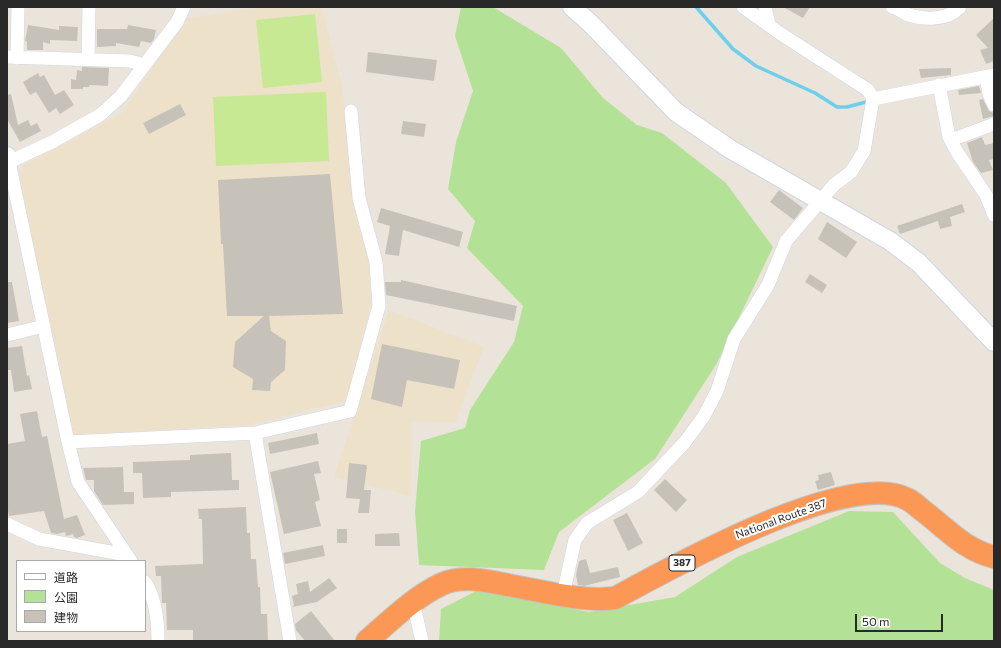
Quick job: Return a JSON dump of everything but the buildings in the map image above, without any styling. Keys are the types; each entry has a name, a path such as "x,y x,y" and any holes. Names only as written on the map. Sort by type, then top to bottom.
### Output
{"highway":[{"name":"National Route 387","path":"367,641 413,602 442,584 462,579 484,580 563,595 599,600 616,598 735,535 796,512 841,498 868,492 886,492 907,498 953,537 971,549 994,557"}],"street":[{"path":"18,7 12,57 130,61 144,65"},
{"path":"88,60 89,7"},
{"path":"129,558 78,482 68,442 8,160 52,142 100,115 121,96 177,22 184,7"},
{"path":"572,7 591,24 676,112 730,149 821,199 890,241 919,263 994,342"},
{"path":"563,595 574,540 587,523 638,492 685,442 699,422 717,391 734,339 768,285 786,241 834,184 851,172 864,151 873,99 868,90 769,26 743,7"},
{"path":"765,7 769,26"},
{"path":"892,7 906,14 934,19 956,11 960,7"},
{"path":"873,99 990,76 989,94 994,104"},
{"path":"940,85 951,140 986,195 994,215"},
{"path":"68,442 255,433 350,411 379,306 376,262 359,198 351,111"},
{"path":"951,140 994,124"},
{"path":"7,335 44,326"},
{"path":"255,433 290,641"},
{"path":"7,524 38,539 129,558"},
{"path":"146,584 149,588 158,619 158,641"},
{"path":"413,602 422,641"}],"shaded area":[{"path":"263,7 322,8 342,86 356,216 369,257 371,304 348,396 342,402 247,425 74,435 19,176 23,165 75,139 123,112 167,46 188,18"},
{"path":"389,310 484,347 455,423 412,421 411,496 334,477"}],"green space":[{"path":"461,7 493,7 561,48 603,98 637,125 662,133 726,183 773,247 716,365 655,459 559,532 544,570 419,565 415,512 421,441 465,428 470,410 514,342 523,306 467,248 475,221 448,189 456,142 473,91 455,36"},
{"path":"315,14 322,82 263,88 256,20"},
{"path":"326,92 329,161 216,166 213,97"},
{"path":"849,511 893,512 940,563 965,578 994,590 994,641 439,641 441,609 478,590 589,612 675,597 737,557"}],"waterway":[{"path":"696,7 733,49 756,66 815,93 837,107 847,107 866,102"}]}
